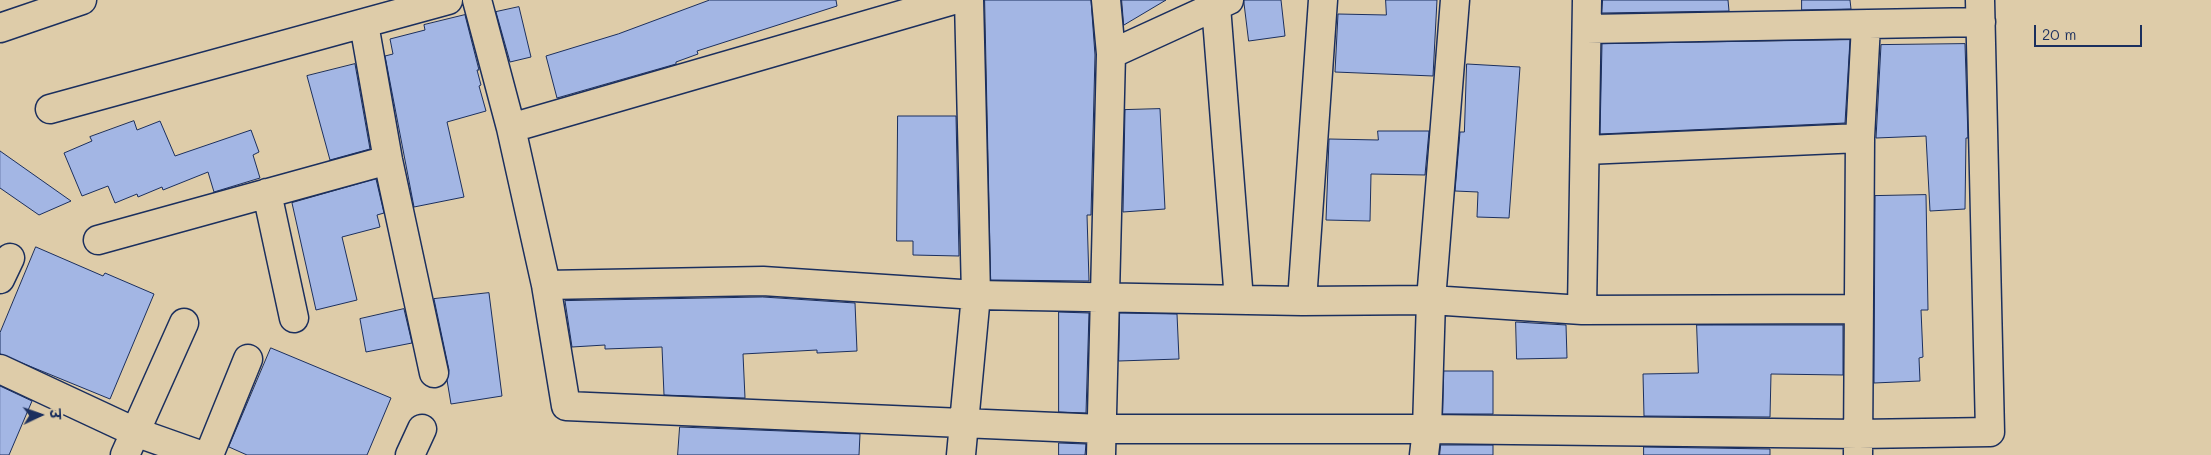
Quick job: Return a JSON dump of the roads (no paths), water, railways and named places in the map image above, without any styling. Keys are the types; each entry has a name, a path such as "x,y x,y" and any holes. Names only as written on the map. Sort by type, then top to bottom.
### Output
{"street":[{"path":"0,28 82,0"},
{"path":"50,109 448,0"},
{"path":"477,0 511,128 546,285 566,406 965,423 1102,442 1858,445 1990,432 1980,11 1866,25 1587,29"},
{"path":"511,128 953,0"},
{"path":"961,455 976,295 969,0"},
{"path":"1102,442 1111,54 1106,0"},
{"path":"1302,301 1323,0"},
{"path":"1425,442 1431,300 1454,0"},
{"path":"1582,310 1587,0"},
{"path":"1111,54 1223,3 1239,300"},
{"path":"364,24 388,160 434,373"},
{"path":"1858,445 1860,138 1866,25"},
{"path":"1586,150 1860,138"},
{"path":"98,240 388,160"},
{"path":"267,193 294,318"},
{"path":"546,285 763,281 976,295 1302,301 1431,300 1582,310 1859,309"},
{"path":"130,443 184,323"},
{"path":"209,455 248,359"},
{"path":"0,368 130,443 200,455"},
{"path":"410,455 422,429"}]}
